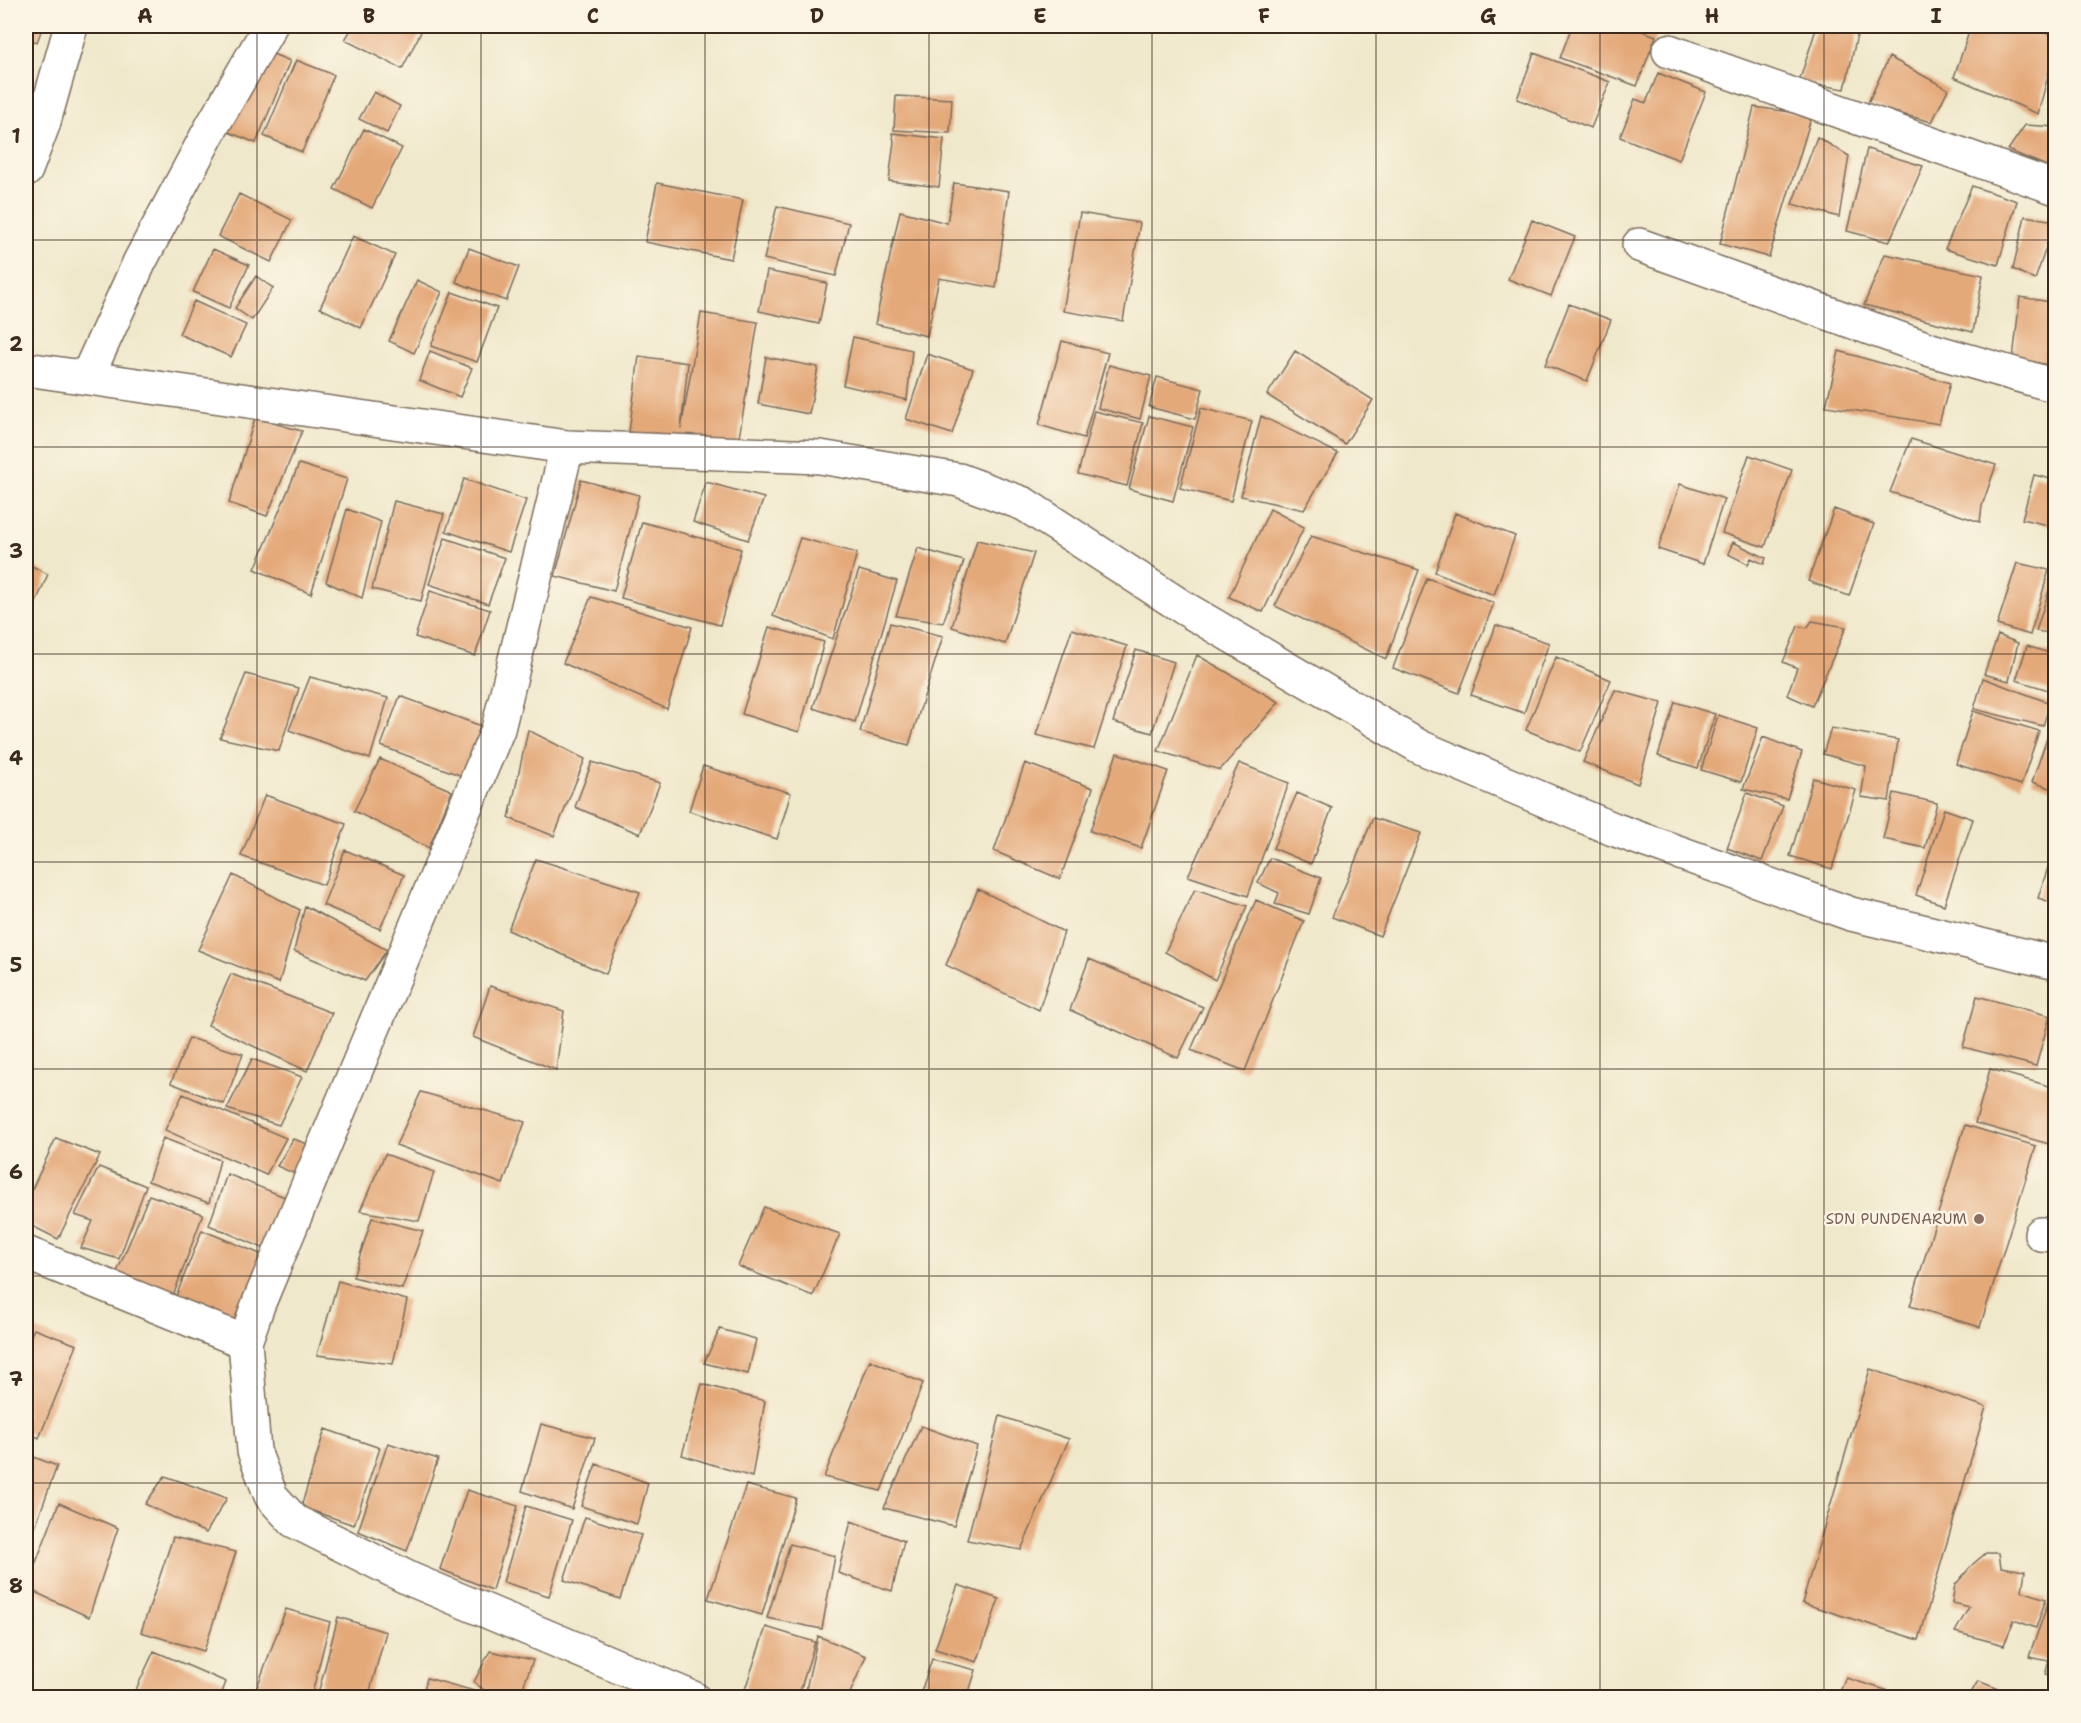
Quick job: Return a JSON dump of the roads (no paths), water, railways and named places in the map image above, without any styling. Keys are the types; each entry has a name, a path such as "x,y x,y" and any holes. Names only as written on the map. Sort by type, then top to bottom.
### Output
{"street":[{"path":"26,170 43,125 71,26"},
{"path":"87,378 140,261 210,130 270,26"},
{"path":"1669,51 2055,188"},
{"path":"1639,245 1931,350 2055,386"},
{"path":"26,369 567,447 820,457 959,480 1024,504 1184,608 1420,747 1613,829 1851,914 2055,963"},
{"path":"567,447 498,729 258,1305 245,1342 254,1451 271,1497 294,1521 410,1579 693,1698"},
{"path":"26,1253 245,1342"}],"place":[{"name":"SDN PUNDENARUM","path":"1979,1219"}]}
